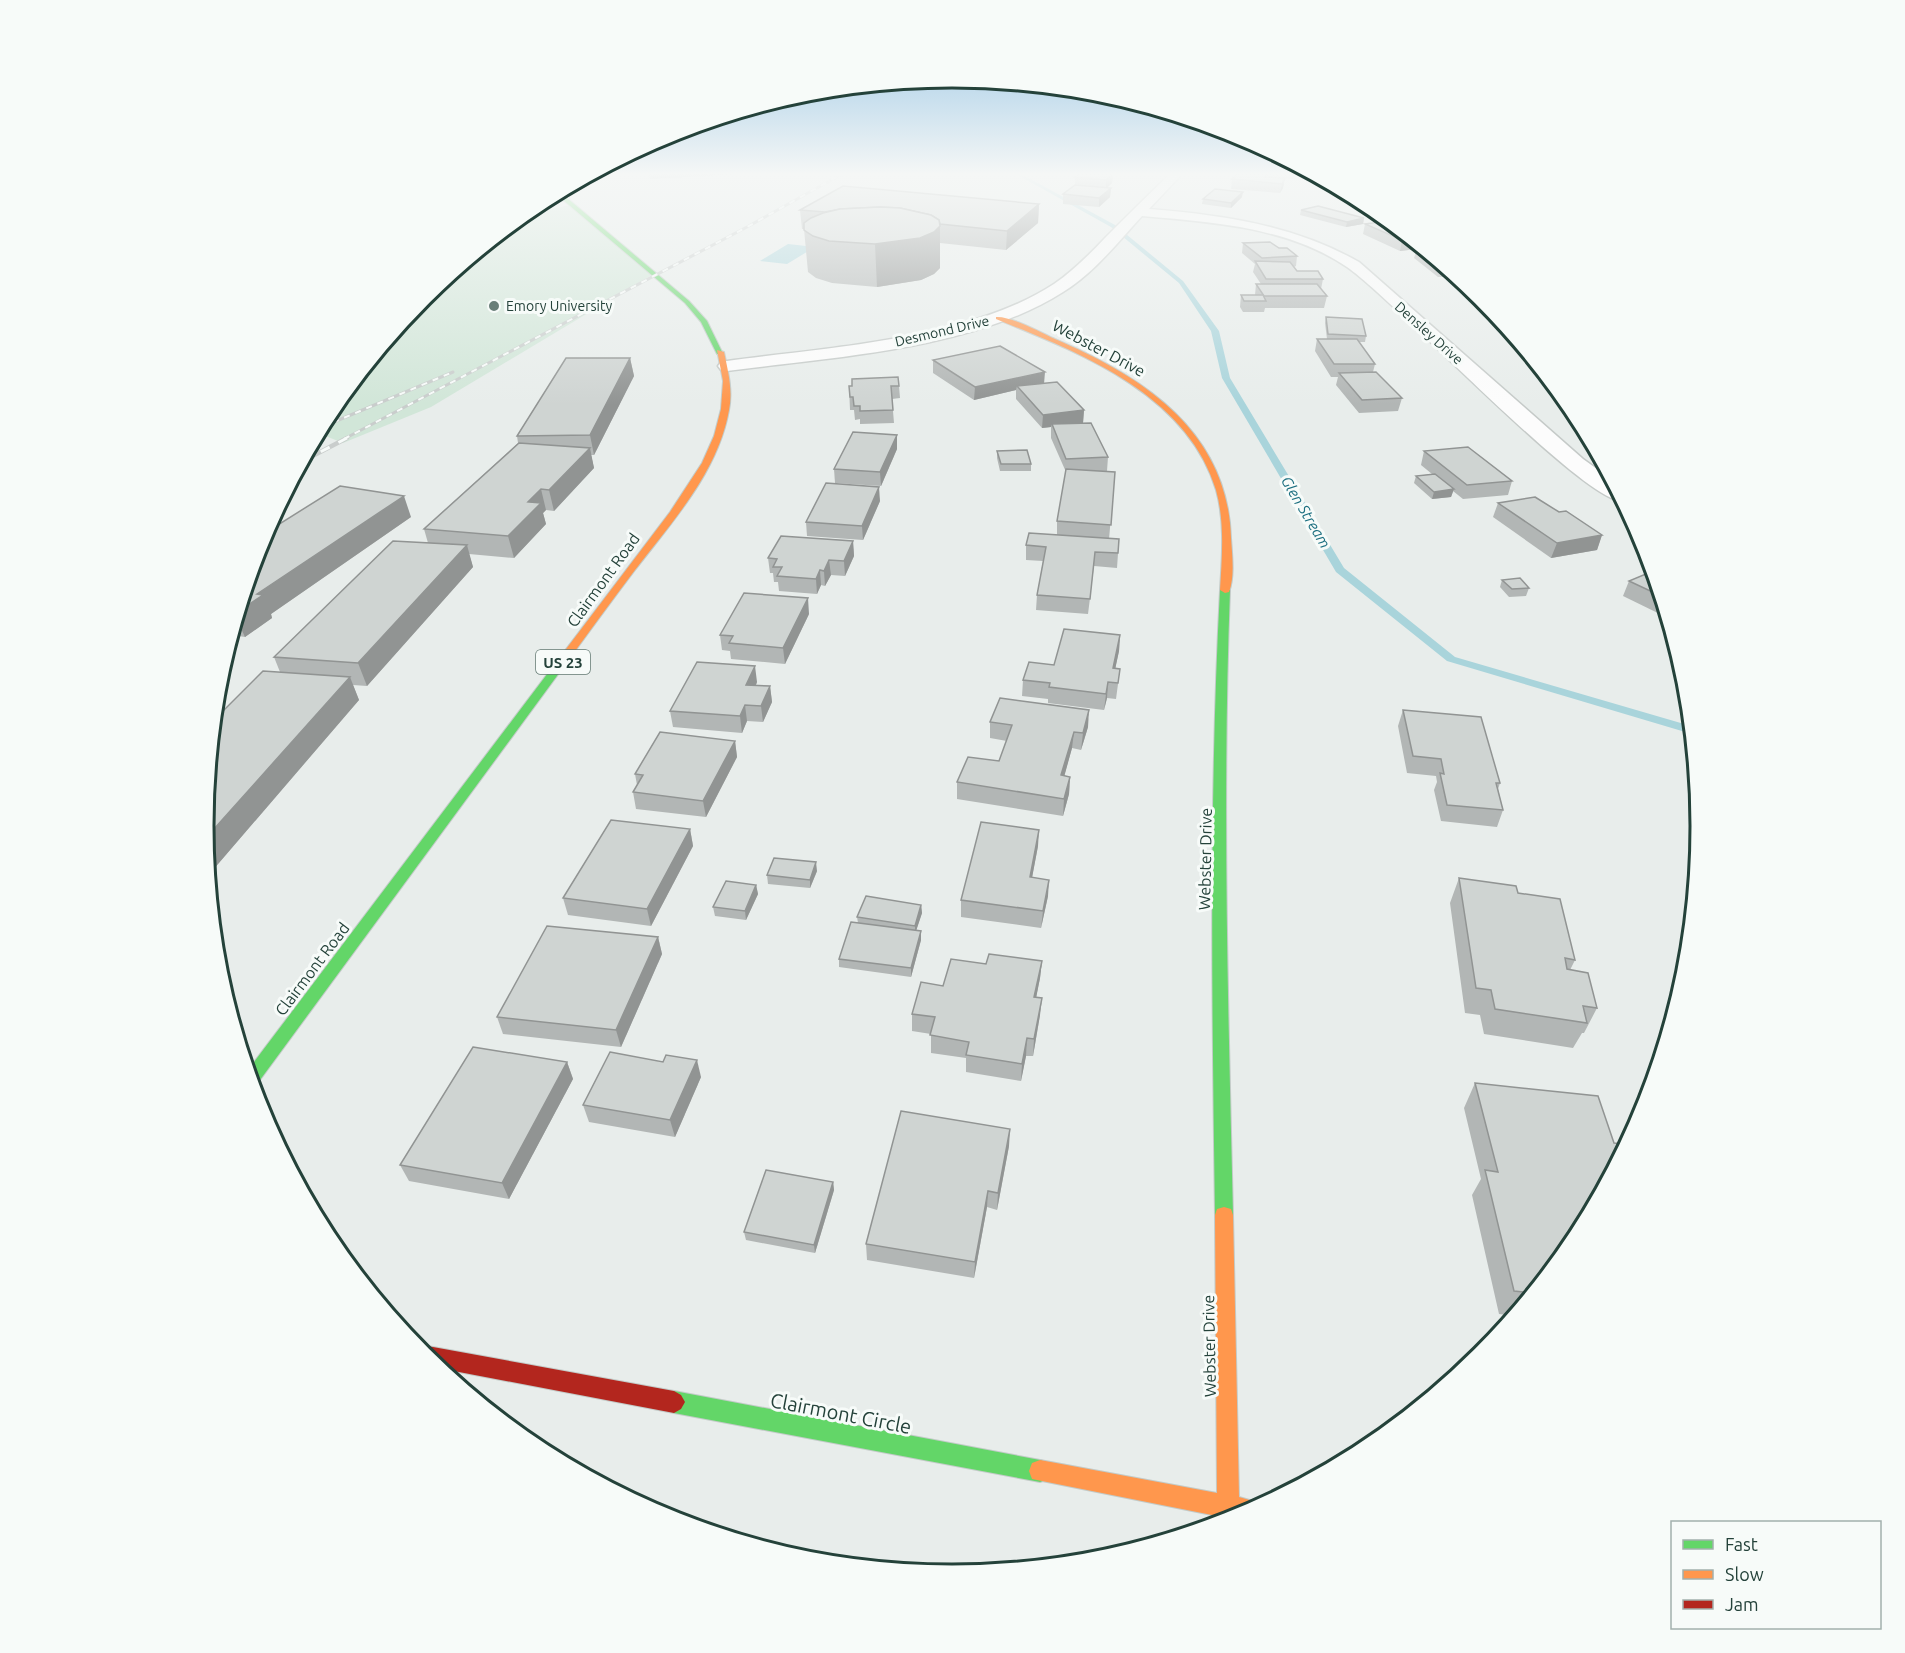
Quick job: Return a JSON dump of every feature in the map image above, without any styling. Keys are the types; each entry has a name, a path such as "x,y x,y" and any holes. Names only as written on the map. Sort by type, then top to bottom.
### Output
{"main road":[{"name":"Clairmont Road","path":"257,1071 545,687 687,493 716,441 724,417 728,385 727,366 708,325 693,307 624,251"},
{"name":"Webster Drive","path":"998,318 1107,368 1141,389 1174,416 1196,442 1214,473 1226,512 1228,549 1221,664 1222,802 1219,947 1228,1511"},
{"name":"Clairmont Circle","path":"441,1358 1237,1507"}],"street":[{"name":"Desmond Drive","path":"727,366 890,344 967,328 998,318 1042,299 1079,273 1101,251"},
{"name":"Densley Drive","path":"1331,251 1354,265 1575,464 1607,486"}],"green space":[{"name":"Emory University","path":"491,251 628,251 655,273 431,407 343,443 326,436 367,377 431,305"}],"water":[{"path":"776,251 808,251 787,264 760,261"}],"building":[{"path":"1253,251 1291,251 1297,256 1262,258"},
{"path":"1255,261 1290,262 1297,271 1318,271 1323,279 1266,279"},
{"path":"1256,284 1317,284 1327,296 1264,296"},
{"path":"1241,295 1263,295 1266,301 1244,301"},
{"path":"1326,317 1362,319 1366,336 1328,334"},
{"path":"1317,339 1357,339 1375,364 1334,364"},
{"path":"1000,346 1045,372 975,387 933,360"},
{"path":"566,358 630,358 590,435 517,436"},
{"path":"1376,372 1402,398 1362,400 1339,373"},
{"path":"898,377 899,386 891,386 893,410 860,411 860,406 854,406 849,386 852,386 852,379"},
{"path":"1057,382 1084,410 1043,415 1017,386"},
{"path":"1091,423 1108,457 1066,459 1052,424"},
{"path":"853,432 897,435 880,472 834,469"},
{"path":"519,443 590,448 549,490 541,489 528,502 541,503 508,536 424,529"},
{"path":"1468,447 1512,481 1467,485 1424,451"},
{"path":"1027,450 1031,464 1001,464 997,451"},
{"path":"1066,469 1115,472 1111,525 1057,521"},
{"path":"1435,474 1454,489 1434,492 1416,476"},
{"path":"826,483 879,487 862,526 806,522"},
{"path":"340,486 404,496 257,594 263,595 249,604 280,523"},
{"path":"1535,497 1559,512 1566,511 1602,535 1557,543 1498,503"},
{"path":"1029,533 1119,539 1118,553 1095,552 1090,599 1037,595 1046,547 1026,545"},
{"path":"781,536 853,541 844,561 829,560 824,571 820,570 816,579 777,576 782,567 773,567 777,559 768,558"},
{"path":"393,541 467,545 358,663 274,657"},
{"path":"1645,574 1652,592 1629,581"},
{"path":"1520,578 1529,588 1512,589 1502,580"},
{"path":"744,593 808,598 783,648 729,643 733,636 720,635"},
{"path":"1064,629 1120,635 1113,668 1120,669 1118,683 1108,682 1106,694 1049,687 1050,683 1023,680 1029,662 1054,665"},
{"path":"697,662 755,666 746,685 770,686 761,706 745,705 740,716 670,711"},
{"path":"263,671 350,677 214,829 216,778 224,710"},
{"path":"1000,698 1089,710 1083,733 1074,732 1061,775 1070,777 1064,799 957,782 968,757 999,761 1012,725 990,722"},
{"path":"1403,710 1481,717 1500,783 1496,783 1503,810 1447,805 1440,773 1444,774 1441,759 1413,756"},
{"path":"660,732 735,741 703,801 633,792 643,775 635,774"},
{"path":"611,820 690,829 647,909 563,898"},
{"path":"981,822 1039,830 1030,877 1049,880 1043,911 961,900"},
{"path":"774,858 816,862 810,880 767,875"},
{"path":"1459,878 1516,886 1518,893 1560,899 1575,960 1565,958 1567,969 1588,973 1597,1008 1583,1006 1587,1023 1495,1009 1491,990 1476,988"},
{"path":"726,881 756,885 745,911 713,907"},
{"path":"866,896 921,905 915,926 857,917"},
{"path":"851,922 921,931 911,968 839,959"},
{"path":"547,926 658,937 616,1030 497,1017"},
{"path":"989,954 1042,961 1034,997 1042,998 1034,1039 1027,1038 1022,1064 966,1055 969,1042 930,1035 935,1017 912,1014 921,982 943,986 951,959 986,964"},
{"path":"473,1047 567,1062 502,1183 400,1165"},
{"path":"610,1052 663,1062 666,1055 697,1060 670,1120 583,1105"},
{"path":"1475,1083 1598,1096 1614,1143 1618,1143 1592,1196 1566,1237 1525,1292 1514,1291 1485,1170 1498,1172"},
{"path":"901,1111 1010,1129 998,1193 988,1191 975,1262 866,1244"},
{"path":"766,1170 833,1182 814,1245 744,1232"}],"waterway":[{"name":"Glen Stream","path":"1144,251 1181,282 1215,331 1226,378 1340,570 1451,659 1684,728"}],"railway":[{"path":"344,439 701,251"},
{"path":"336,421 453,372"},
{"path":"314,455 347,438"}],"traffic: fast":[{"path":"627,251 687,302 704,321 720,352"},
{"path":"1224,1215 1219,950 1221,679 1225,590"},
{"path":"257,1071 558,667"},
{"path":"674,1402 1040,1471"}],"traffic: slow":[{"path":"998,318 1064,345 1130,380 1159,402 1185,427 1206,456 1223,501 1227,552 1225,590"},
{"path":"558,667 673,514 706,463 718,436 725,409 727,381 720,352"},
{"path":"1224,1215 1228,1511"},
{"path":"1040,1471 1235,1508"}],"traffic: jam":[{"path":"442,1359 674,1402"}],"place":[{"name":"Emory University","path":"494,306"}]}
